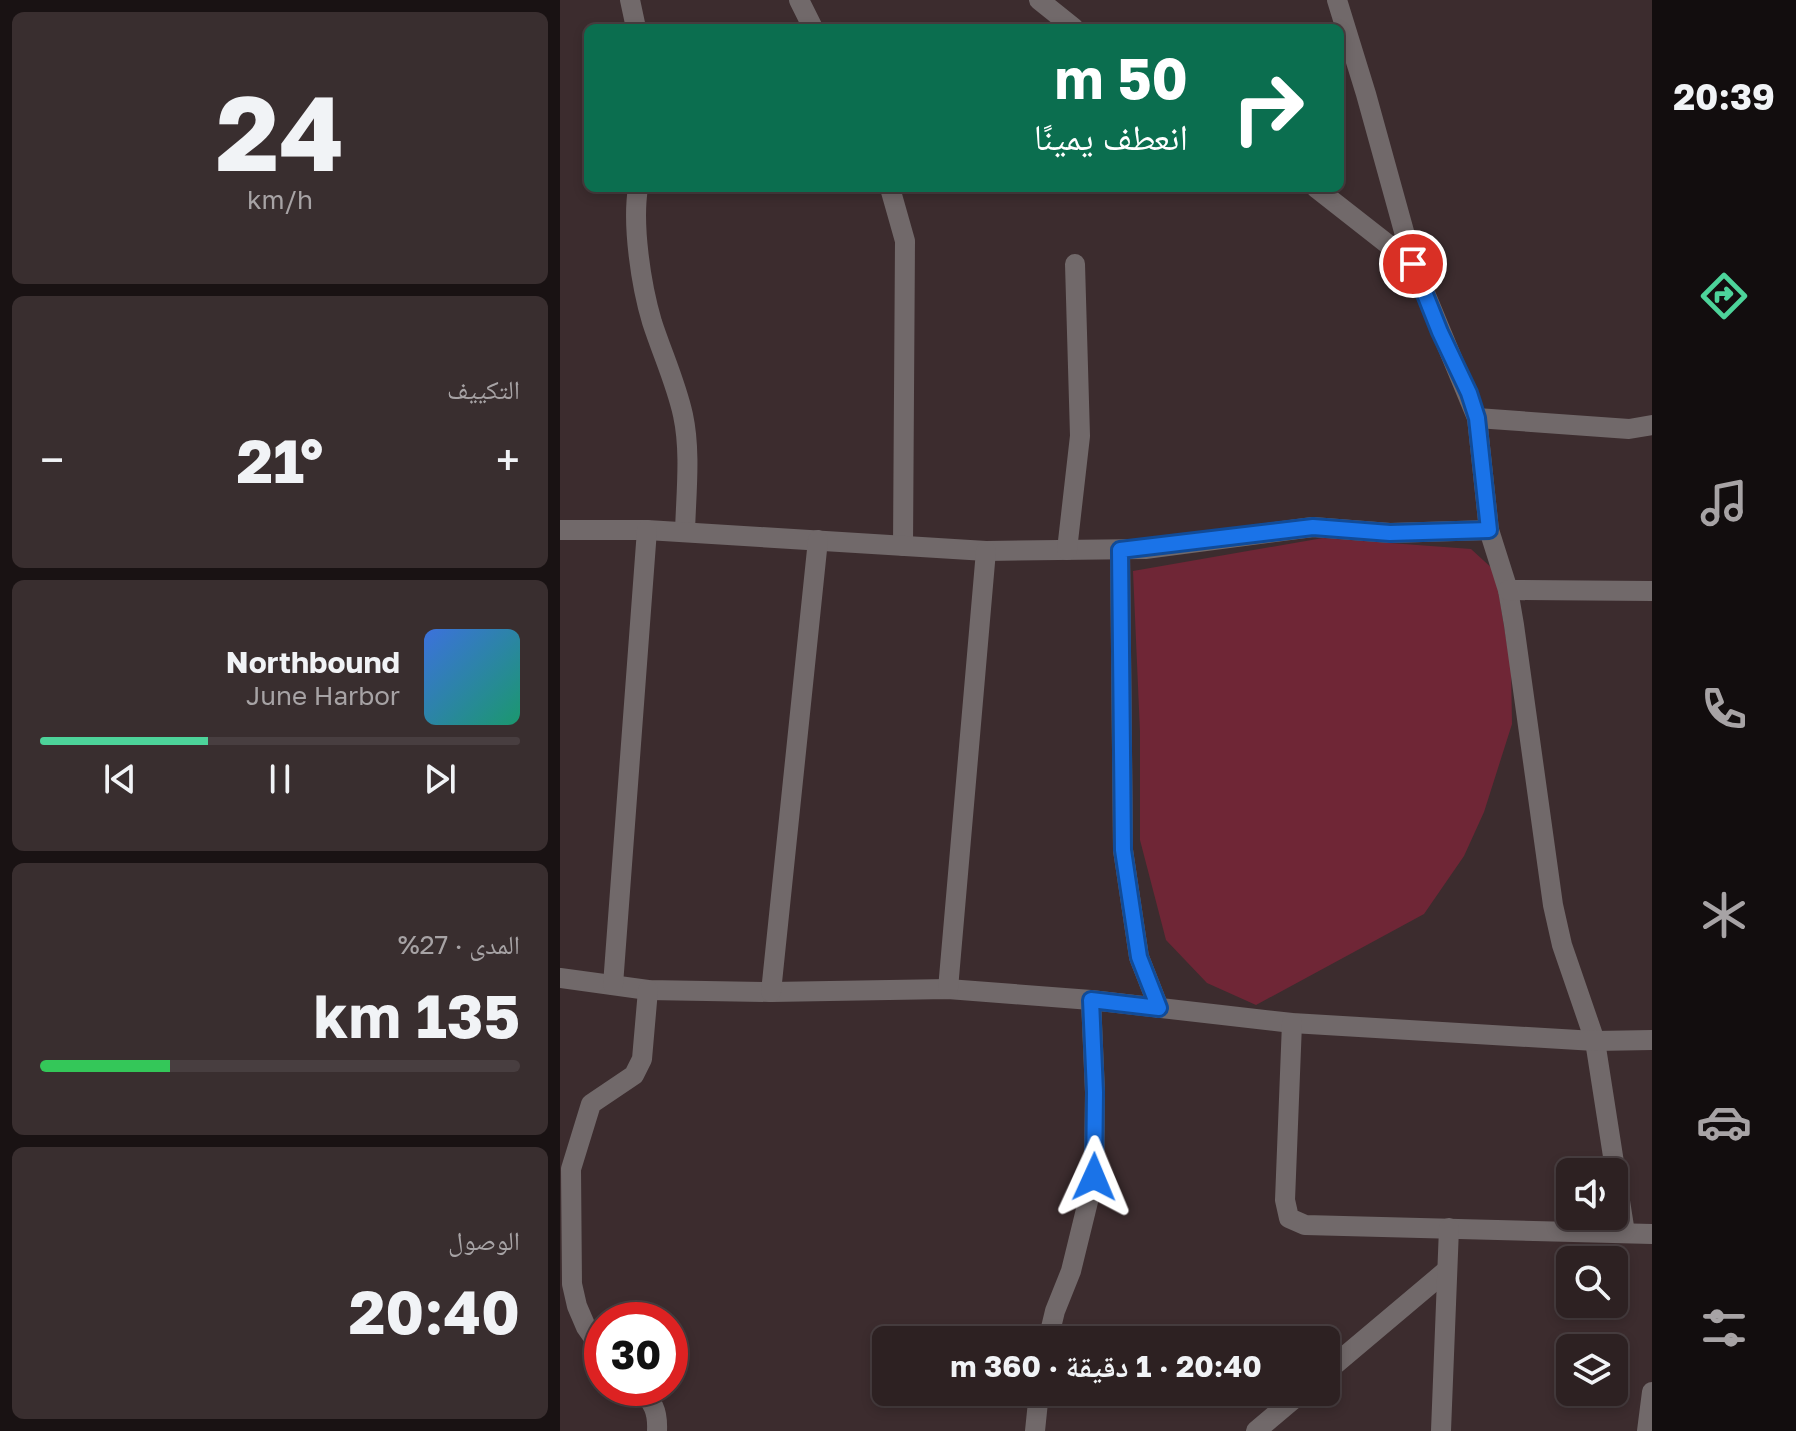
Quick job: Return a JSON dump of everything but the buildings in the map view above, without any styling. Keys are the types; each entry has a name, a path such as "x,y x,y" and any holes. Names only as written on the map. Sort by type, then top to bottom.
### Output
{"street":[{"path":"630,0 635,24"},
{"path":"799,0 811,24"},
{"path":"1039,0 1069,24"},
{"path":"1337,0 1413,264 1477,418 1489,530 1508,590 1553,905 1562,945 1595,1041 1625,1233"},
{"path":"637,192 637,238 652,321 668,361 686,429 685,532"},
{"path":"891,192 905,241 903,546"},
{"path":"1321,192 1413,264"},
{"path":"1067,550 1080,436 1075,264"},
{"path":"1477,418 1629,429 1652,425"},
{"path":"560,530 647,530 986,551 1120,550 1313,527 1390,533 1489,530"},
{"path":"613,985 647,530"},
{"path":"771,992 818,540"},
{"path":"1120,550 1123,850 1139,957 1159,1008"},
{"path":"948,989 986,551"},
{"path":"1508,590 1652,591"},
{"path":"560,978 648,990 771,992 948,989 1091,1000 1292,1023 1595,1041 1652,1040"},
{"path":"584,1322 572,1284 566,1169 591,1104 634,1075 642,1059 648,990"},
{"path":"1051,1326 1071,1271 1094,1177 1095,1092 1091,1000"},
{"path":"1292,1023 1285,1200 1289,1218 1305,1225 1652,1234"},
{"path":"1441,1431 1449,1228"},
{"path":"1340,1360 1447,1270"},
{"path":"1647,1431 1652,1392"},
{"path":"654,1406 657,1431"},
{"path":"1035,1431 1038,1406"},
{"path":"1256,1431 1285,1406"}],"shaded area":[{"path":"1323,538 1471,549 1495,571 1511,669 1512,724 1484,812 1464,856 1424,914 1256,1005 1207,983 1166,940 1140,840 1140,732 1133,571"}],"route":[{"path":"1094,1177 1095,1092 1091,1000 1159,1008 1139,957 1123,850 1120,550 1313,527 1390,533 1489,530 1477,418 1413,264"}]}
